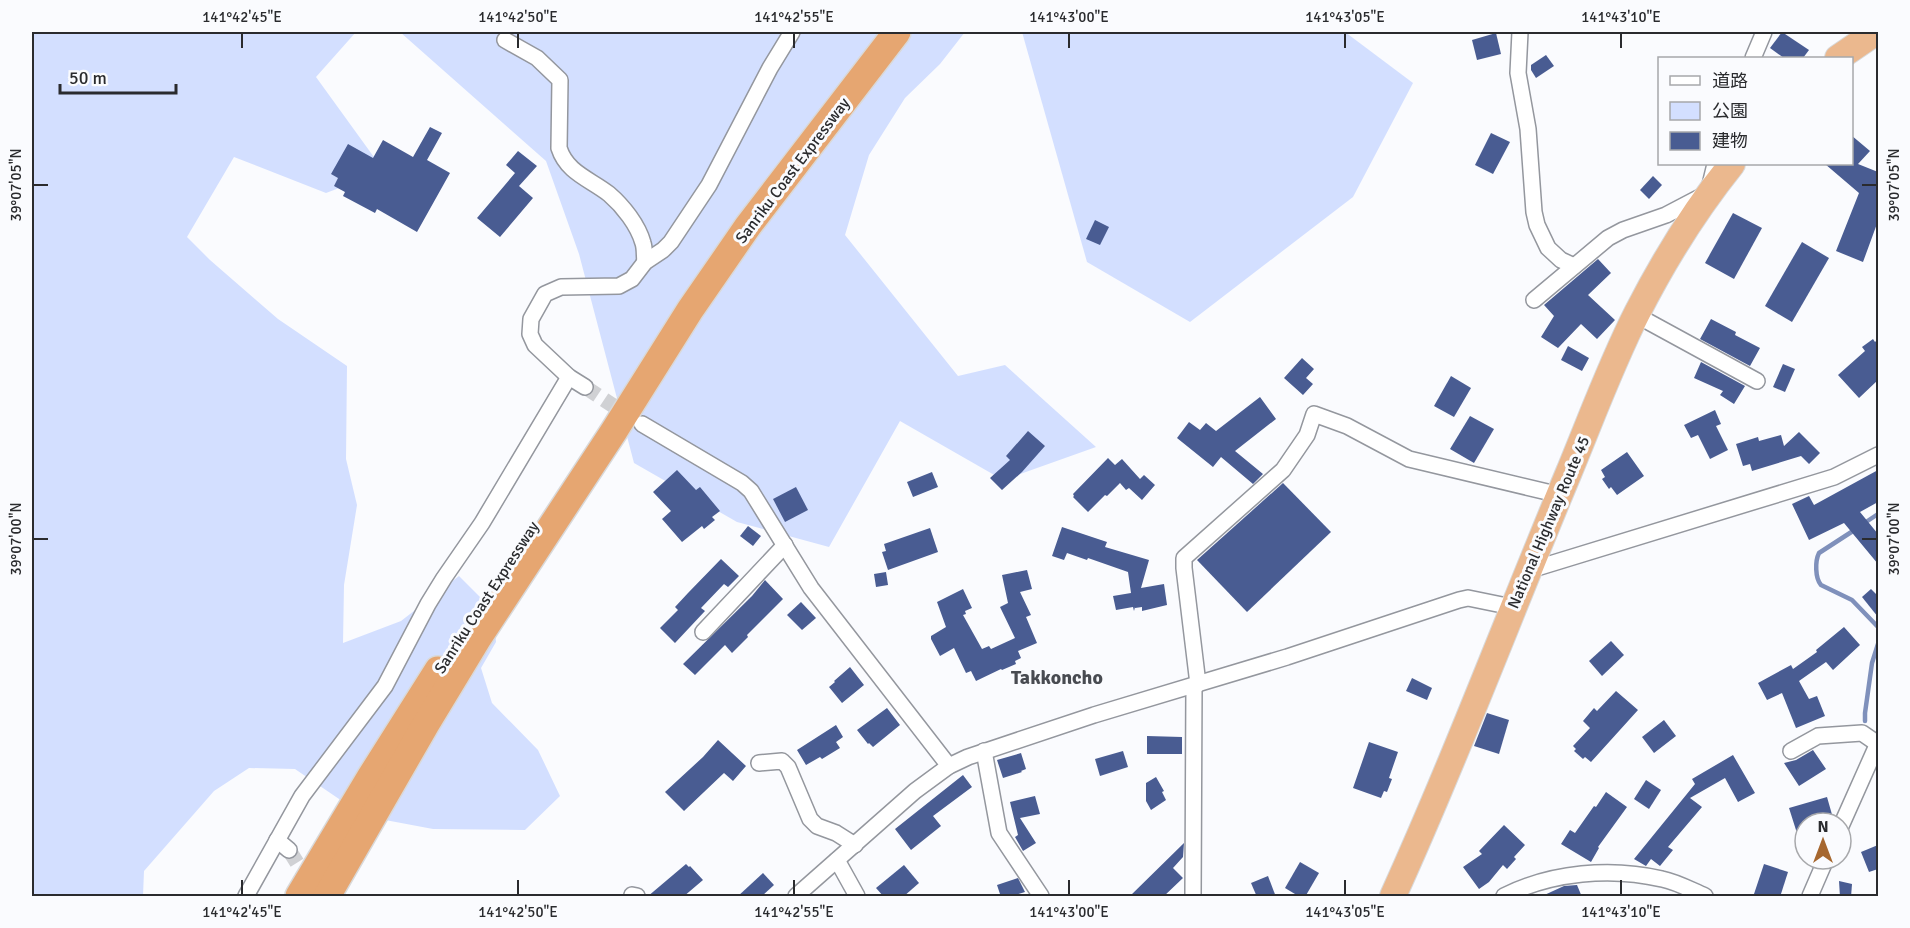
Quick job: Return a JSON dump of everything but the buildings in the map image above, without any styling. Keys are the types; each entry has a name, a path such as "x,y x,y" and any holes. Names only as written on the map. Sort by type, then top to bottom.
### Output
{"highway":[{"name":"Sanriku Coast Expressway","path":"327,897 478,638 690,310 748,226 897,32"},
{"path":"1839,57 1876,32"},
{"name":"National Highway Route 45","path":"1393,897 1425,825 1512,607 1636,315 1684,229 1708,193 1731,165"},
{"name":"Sanriku Coast Expressway","path":"299,897 408,717 507,564 603,423 690,310"}],"street":[{"path":"585,387 569,377 535,345 530,334 531,319 545,294 561,287 619,285 632,279 645,262 671,242 709,185 770,68 792,32"},
{"path":"1521,32 1518,73 1528,129 1534,212 1537,225 1548,248 1567,263"},
{"path":"1753,57 1764,32"},
{"path":"505,40 537,58 560,80 559,148 563,159 572,170 609,195 630,218 643,243 645,262"},
{"path":"1534,300 1567,263 1623,230 1666,215 1708,193 1715,165"},
{"path":"1636,315 1757,381"},
{"path":"246,897 283,845 302,796 385,686 428,604 482,523 569,377"},
{"path":"1193,897 1196,685 1184,558 1283,470 1307,435 1314,414 1347,426 1406,457 1560,495"},
{"path":"642,424 742,483 751,491 811,588 949,766"},
{"path":"1527,572 1834,477 1878,454"},
{"path":"703,632 785,546"},
{"path":"796,897 915,791 949,766 984,751 1468,598 1512,607"},
{"path":"1791,751 1818,736 1862,733 1878,744 1848,811"},
{"path":"984,751 999,834 1041,897"},
{"path":"759,763 782,761 788,767 810,819 817,826 836,833 855,845"},
{"path":"837,860 857,897"},
{"path":"1810,897 1821,871"},
{"path":"1504,897 1520,889 1557,878 1624,873 1664,879 1705,897"}],"green space":[{"path":"32,32 356,32 316,77 384,171 326,193 234,157 187,237 278,319 347,366 346,459 357,505 344,585 343,643 401,621 459,576 494,611 496,642 481,668 492,703 538,750 560,796 525,830 433,829 364,816 295,769 249,768 214,791 144,871 143,896 32,896"},
{"path":"400,32 965,32 940,64 905,98 869,155 845,235 958,376 1005,365 1096,447 1003,480 900,421 829,547 737,522 634,463 579,254 546,161"},
{"path":"1022,32 1345,32 1413,83 1353,197 1190,322 1087,262"}],"waterway":[{"path":"1863,524 1878,514"},
{"path":"1856,529 1819,553 1816,565 1817,574 1821,585 1852,600 1878,627"},
{"path":"1865,721 1872,663 1878,644"}],"tunnel":[{"path":"585,387 630,417"},
{"path":"289,850 311,885"}],"district":[{"name":"Takkoncho","path":"1057,677"}]}
